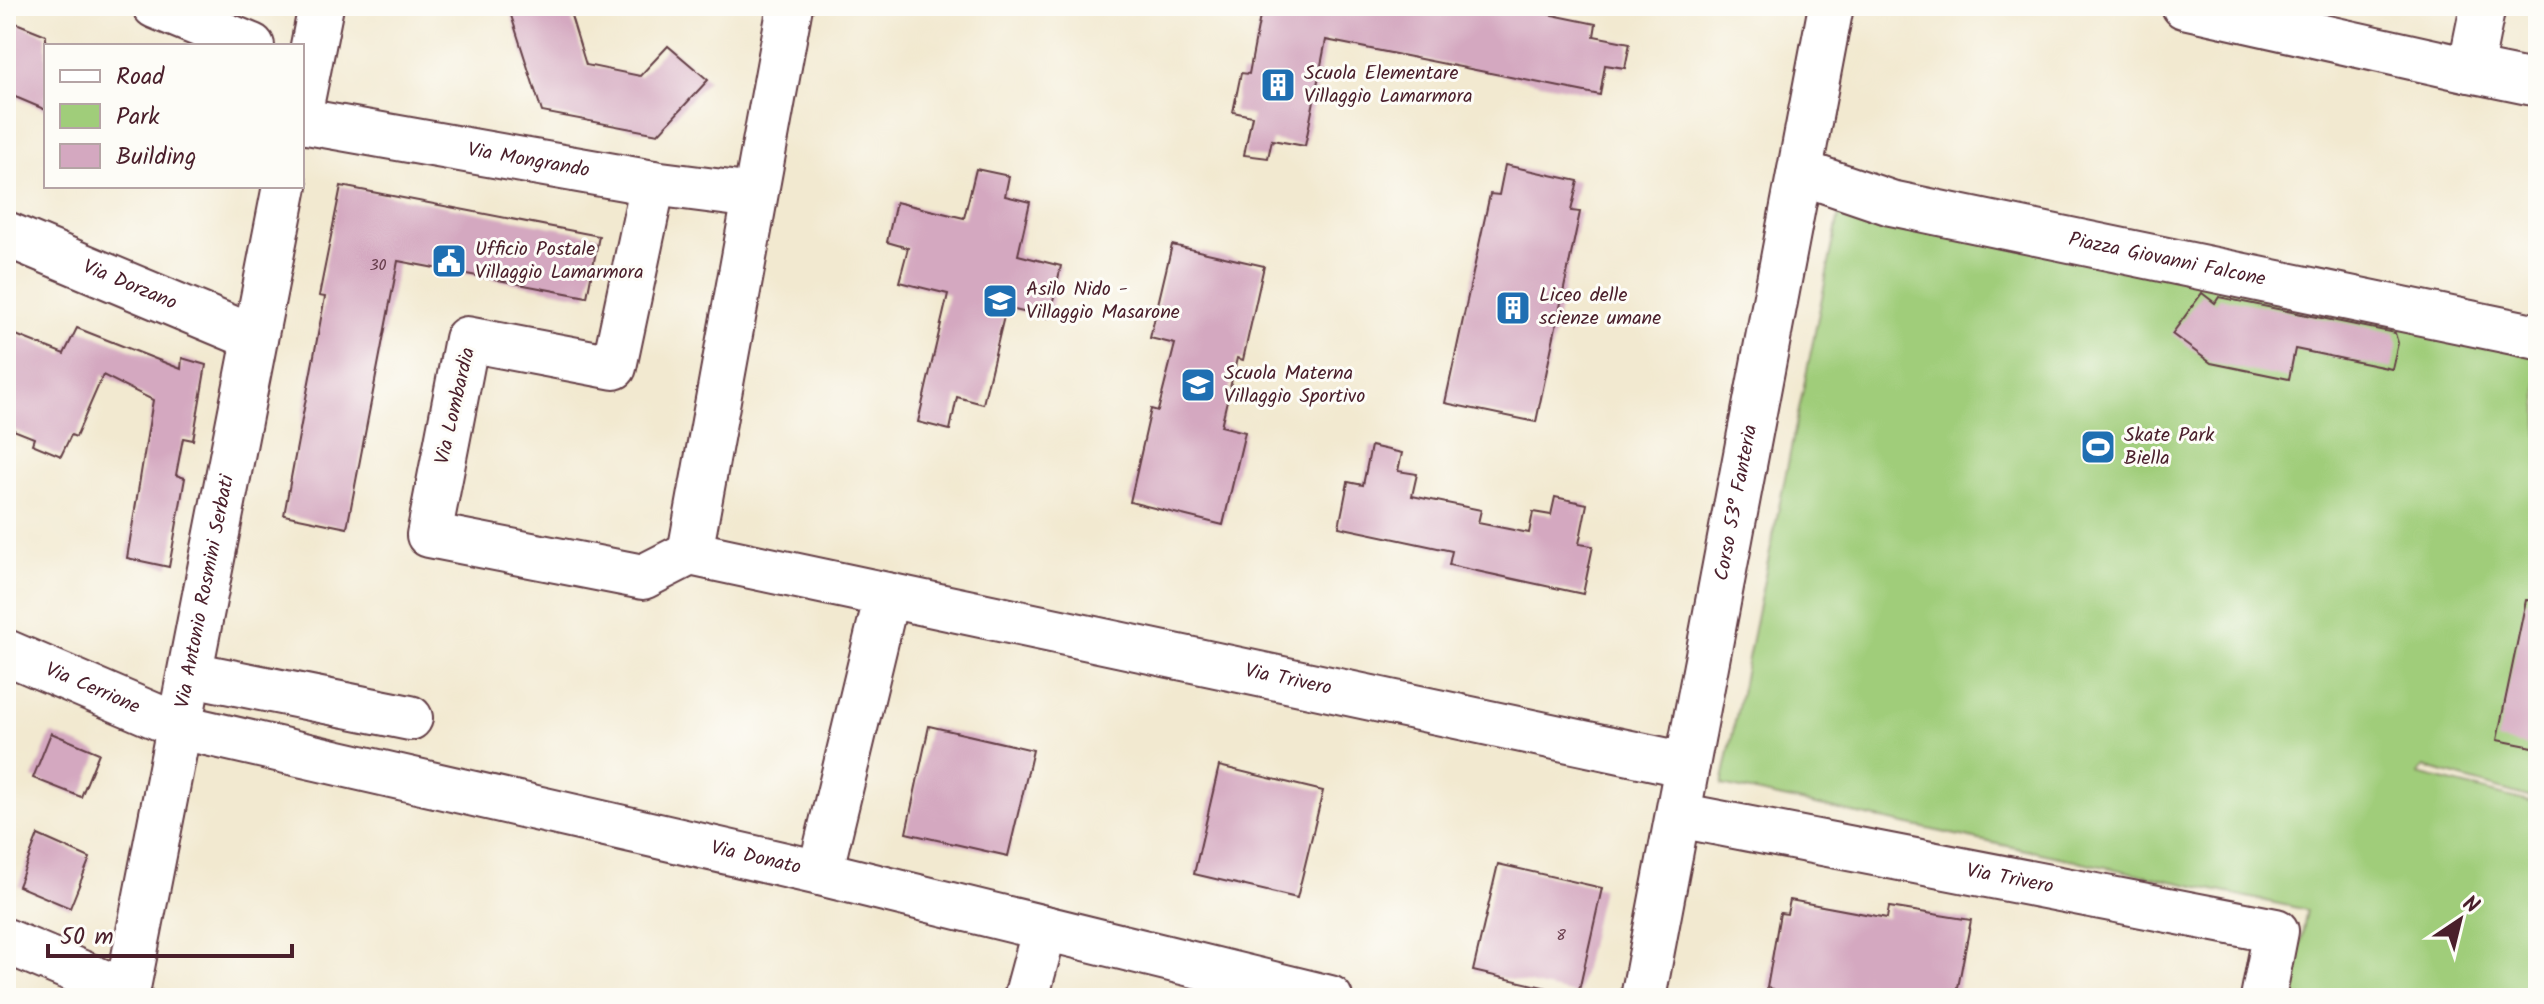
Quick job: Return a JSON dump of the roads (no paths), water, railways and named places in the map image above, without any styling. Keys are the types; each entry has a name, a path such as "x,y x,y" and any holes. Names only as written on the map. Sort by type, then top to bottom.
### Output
{"street":[{"path":"155,6 247,44"},
{"path":"304,79 321,6"},
{"path":"790,6 690,553 887,595 820,873"},
{"name":"Corso 53° Fanteria","path":"1643,998 1831,6"},
{"path":"2184,6 2538,84"},
{"path":"2470,70 2483,6"},
{"name":"Via Mongrando","path":"304,121 653,183 754,196"},
{"name":"Piazza Giovanni Falcone","path":"1800,172 1891,203 2538,337"},
{"name":"Via Lombardia","path":"653,183 614,367 467,339 429,535 643,577 690,553"},
{"name":"Via Antonio Rosmini Serbati","path":"127,995 285,188"},
{"name":"Via Dorzano","path":"6,234 255,338"},
{"name":"Via Trivero","path":"887,595 1687,765"},
{"name":"Via Cerrione","path":"6,652 181,727"},
{"path":"191,674 410,718"},
{"name":"Via Donato","path":"181,727 820,873 1330,998"},
{"name":"Via Trivero","path":"1678,815 2276,931 2263,998"},
{"path":"1026,998 1045,928"},
{"path":"6,941 127,995"}],"place":[{"name":"Scuola Elementare Villaggio Lamarmora","path":"1278,85"},
{"name":"Ufficio Postale Villaggio Lamarmora","path":"449,261"},
{"name":"Asilo Nido - Villaggio Masarone","path":"1000,301"},
{"name":"Liceo delle scienze umane","path":"1513,308"},
{"name":"Scuola Materna Villaggio Sportivo","path":"1198,385"},
{"name":"Skate Park Biella","path":"2098,447"}]}
